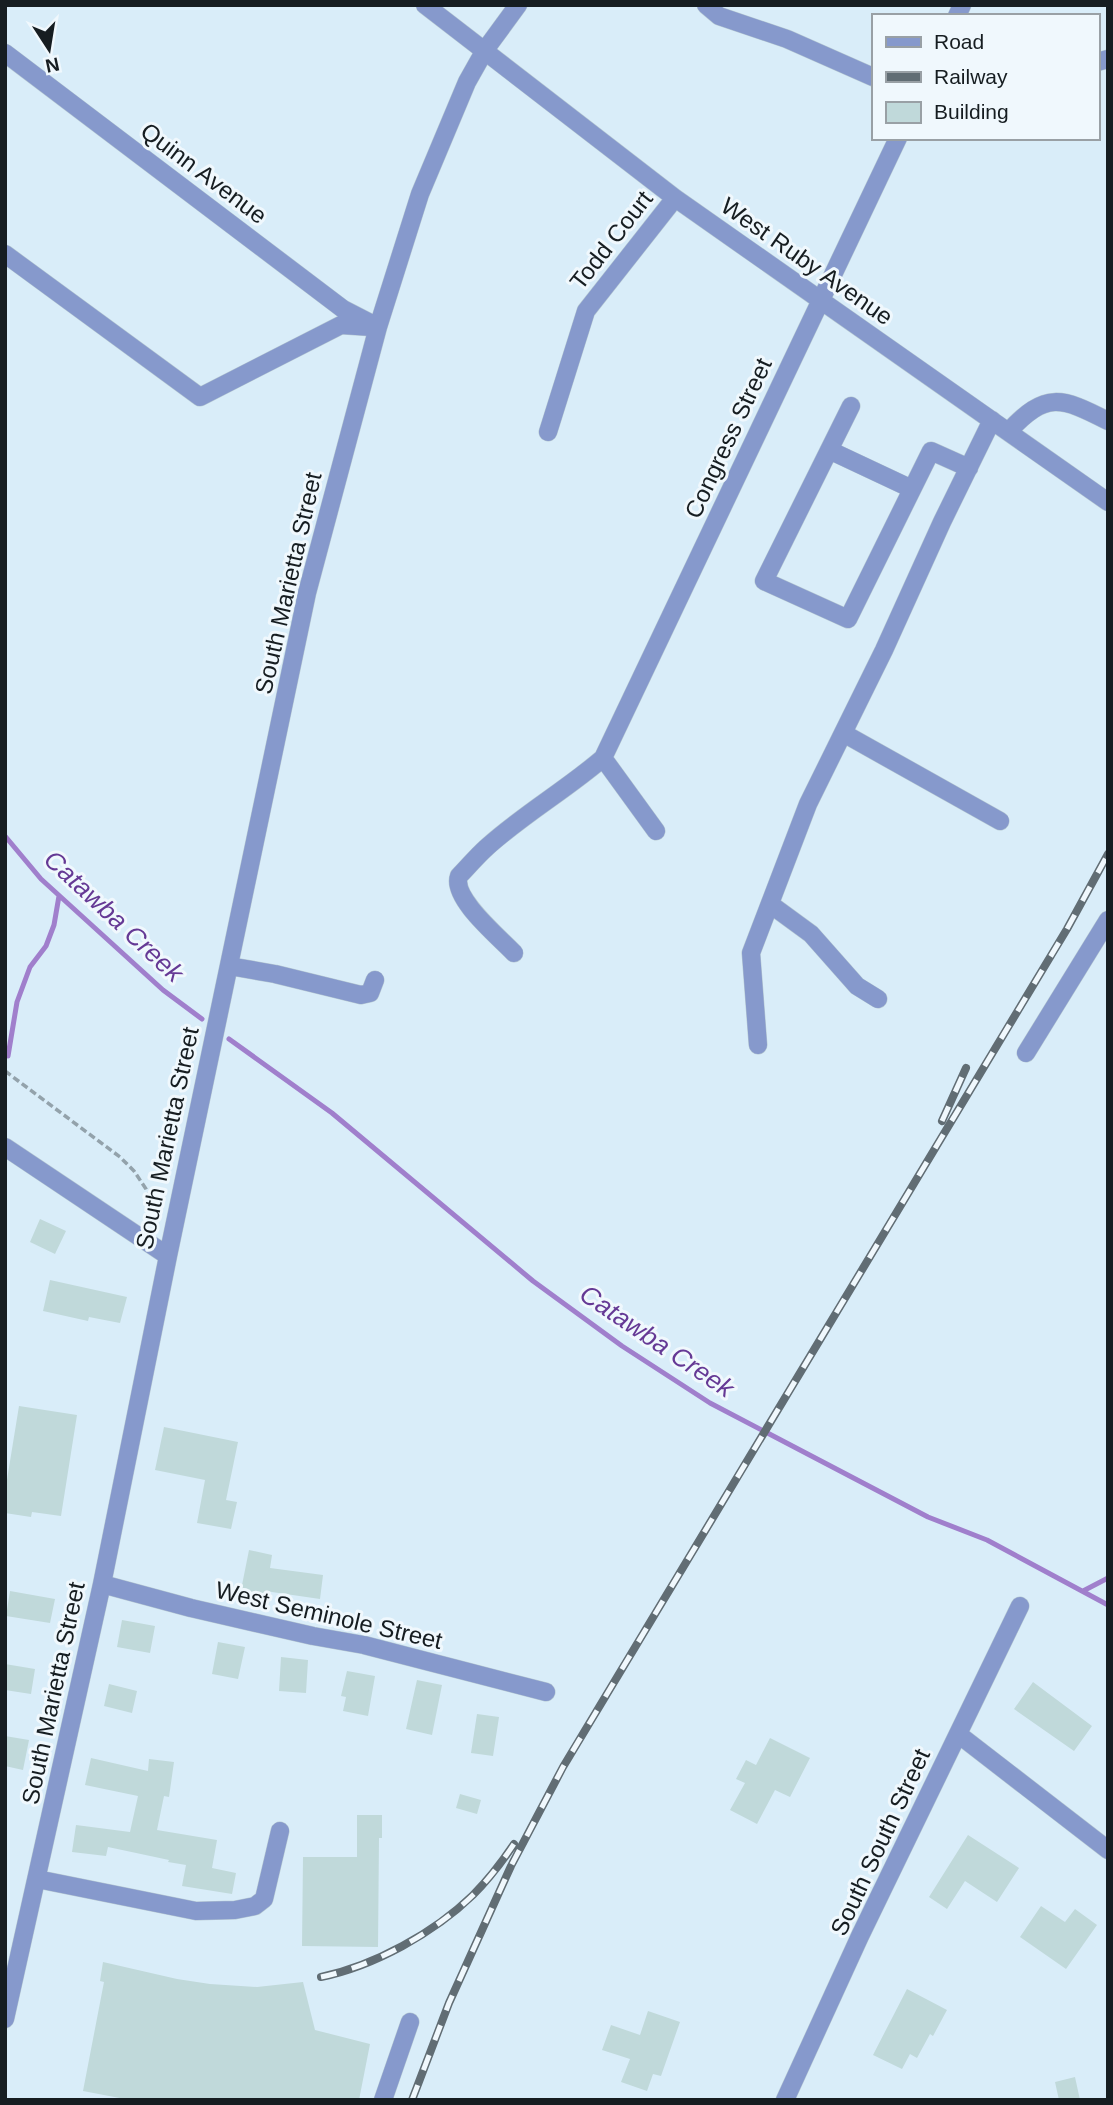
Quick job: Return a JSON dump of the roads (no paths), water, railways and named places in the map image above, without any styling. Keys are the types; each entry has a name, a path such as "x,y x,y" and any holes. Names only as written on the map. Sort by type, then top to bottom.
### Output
{"street":[{"name":"West Ruby Avenue","path":"425,5 675,198 1108,502"},
{"name":"South Marietta Street","path":"5,2019 13,1950 37,1879 102,1584 167,1256 307,593 378,327 420,194 467,82 485,50 517,5"},
{"path":"706,5 719,16 787,39 872,77"},
{"name":"Quinn Avenue","path":"5,53 343,309 378,327"},
{"name":"Congress Street","path":"603,758 897,140"},
{"name":"Todd Court","path":"548,432 586,312 675,198"},
{"path":"5,254 200,397 341,325 378,327"},
{"path":"1008,432 1033,408 1060,401 1082,407 1108,421"},
{"path":"850,406 764,580 848,619 931,451 969,468"},
{"path":"758,1045 751,953 808,804 992,420"},
{"path":"829,450 912,489"},
{"path":"843,733 1000,821"},
{"path":"514,953 461,895 457,881 459,876 484,849 603,758 656,831"},
{"path":"770,904 811,934 856,986 878,999"},
{"path":"1026,1053 1108,920"},
{"path":"229,966 361,995 370,993 375,980"},
{"path":"5,1147 167,1256"},
{"name":"West Seminole Street","path":"102,1584 191,1608 364,1645 546,1692"},
{"name":"South South Street","path":"785,2100 860,1936 1020,1606"},
{"path":"958,1734 1108,1850"},
{"path":"37,1879 196,1911 235,1910 255,1906 264,1899 280,1831"},
{"path":"383,2100 410,2022"}],"waterway":[{"name":"Catawba Creek","path":"5,836 41,879 163,990 202,1019"},
{"path":"8,1056 17,1002 30,967 46,946 54,925 59,896"},
{"name":"Catawba Creek","path":"229,1039 332,1113 533,1281 622,1346 710,1403 928,1517 987,1540 1108,1605"},
{"path":"1083,1591 1108,1578"}],"railway":[{"path":"412,2100 449,2003 511,1866 563,1767 1067,929 1108,854"},
{"path":"942,1121 966,1068"},
{"path":"321,1977 362,1965 422,1935 479,1889 514,1844"}]}
